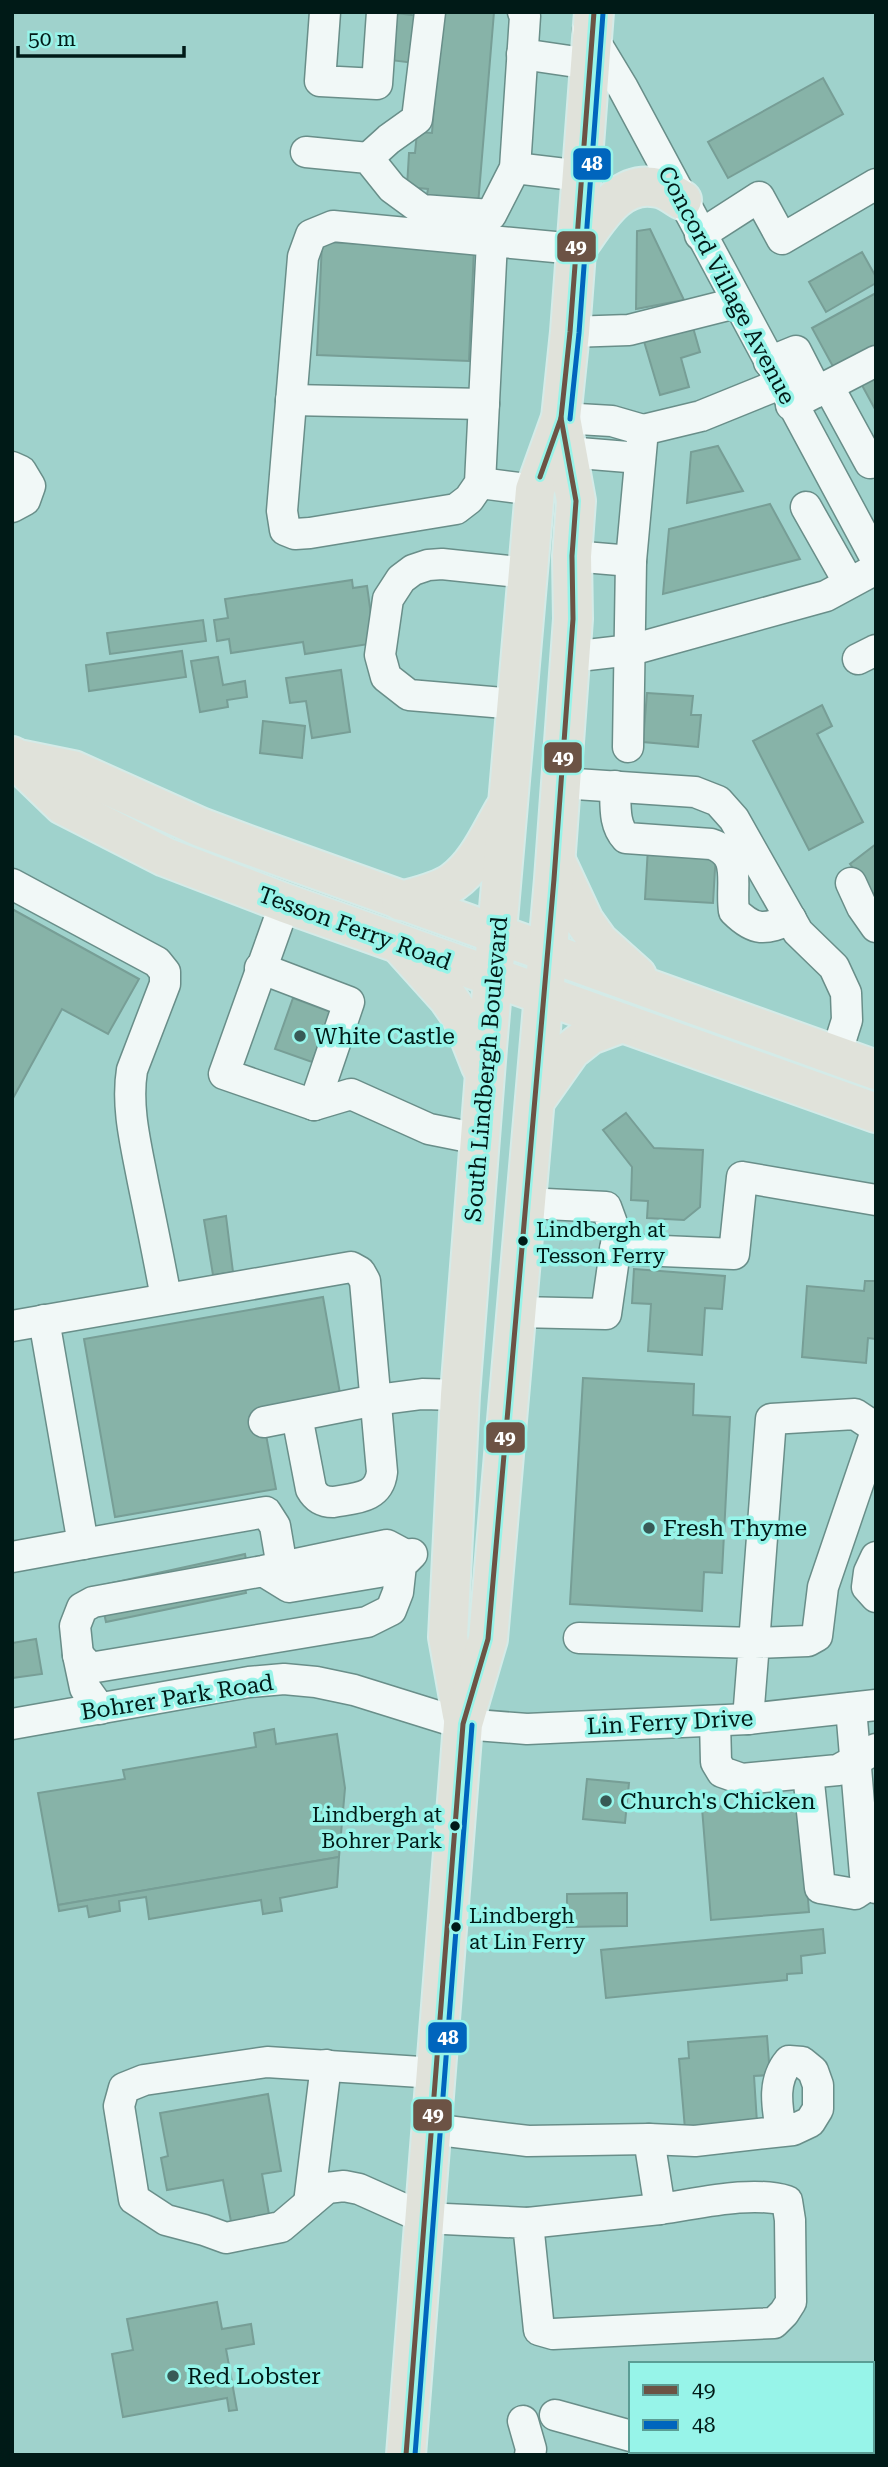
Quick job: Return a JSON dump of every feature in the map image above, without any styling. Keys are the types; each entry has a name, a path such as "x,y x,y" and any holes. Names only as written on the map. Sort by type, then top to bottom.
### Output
{"main road":[{"name":"South Lindbergh Boulevard","path":"406,2455 463,1724 488,1639 561,783 573,620 572,556 576,501 564,435 582,176 588,32"},
{"path":"576,249 611,202 625,192 638,187 659,188 682,200"},
{"name":"South Lindbergh Boulevard","path":"463,1724 448,1637 460,1395 484,1074 535,489 564,435"},
{"name":"Tesson Ferry Road","path":"13,757 73,770 200,827 876,1070"},
{"name":"Tesson Ferry Road","path":"13,757 63,805 165,857 400,945 876,1113"},
{"path":"401,901 453,882 465,871 509,802"},
{"path":"555,858 584,921 599,942 648,987"},
{"path":"400,945 449,998 462,1018 484,1074"},
{"path":"534,1103 570,1049 590,1035 621,1023"}],"street":[{"path":"325,12 320,81 377,84 382,12"},
{"path":"368,158 417,119 430,12"},
{"path":"306,152 368,158 392,188 422,210 491,215 514,168 523,12"},
{"path":"522,54 588,32"},
{"name":"Concord Village Avenue","path":"588,32 623,88 736,303 797,386 834,483 876,558"},
{"path":"514,168 582,176"},
{"path":"701,234 758,197 782,239 876,184"},
{"path":"492,242 480,483 469,499 456,509 310,533 295,534 285,530 282,511 303,257 312,235 333,226 576,249"},
{"path":"570,332 629,330 736,303"},
{"path":"564,435 642,444 701,416 876,361"},
{"path":"797,386 873,462 834,483"},
{"path":"291,400 484,404"},
{"path":"628,747 631,561 642,444"},
{"path":"12,467 22,471 30,486 25,500 12,507"},
{"path":"480,483 535,489"},
{"path":"806,507 849,583"},
{"path":"821,535 853,518"},
{"path":"572,556 631,561"},
{"path":"516,704 409,695 386,677 380,655 387,599 401,579 413,570 442,564 528,573"},
{"path":"570,657 631,650 825,596 876,569"},
{"path":"561,783 695,792 718,801 734,819 798,932 835,967 846,993 847,1020 836,1055"},
{"path":"615,786 617,822 620,832 626,838 711,844 722,848 730,856 734,870 734,911 755,927 770,928 791,919"},
{"path":"851,883 862,907 876,927"},
{"path":"12,884 157,962 165,972 165,984 132,1070 130,1106 166,1298"},
{"path":"285,903 224,1074 314,1105 351,1094 429,1129 479,1139"},
{"path":"260,968 349,1002 314,1105"},
{"path":"615,1249 734,1254 742,1177 876,1200"},
{"path":"517,1312 606,1314 617,1237 606,1207 526,1203"},
{"path":"12,1326 346,1267 355,1269 365,1281 382,1472 377,1489 370,1495 328,1502 316,1497 311,1489 297,1416"},
{"path":"44,1320 83,1544"},
{"path":"264,1422 422,1394 460,1395"},
{"path":"579,1638 754,1643 808,1641 817,1636 823,1587 874,1437 873,1426 855,1414 771,1419 754,1643 748,1719"},
{"path":"12,1557 266,1512 275,1526 273,1569"},
{"path":"100,1709 85,1688 75,1626 82,1608 93,1602 387,1545 407,1554 453,1555"},
{"path":"78,1655 90,1668 367,1622 391,1610 398,1592 401,1565 407,1554"},
{"path":"876,1557 869,1572 867,1587 876,1597"},
{"path":"290,1635 298,1680"},
{"name":"Bohrer Park Road","path":"12,1724 249,1682 285,1679 354,1690 463,1724"},
{"path":"808,1773 820,1888 855,1894 873,1886 865,1875 863,1707"},
{"name":"Lin Ferry Drive","path":"463,1724 527,1729 748,1719 863,1707"},
{"path":"715,1721 716,1762 723,1772 742,1779 838,1770 865,1755"},
{"path":"436,2073 267,2062 144,2080 124,2088 119,2106 134,2199 166,2220 226,2238 281,2227 327,2188 344,2186 359,2189 424,2218 528,2223 738,2198 776,2197 787,2200 790,2220 791,2302 774,2323 553,2334 539,2330 528,2223"},
{"path":"309,2203 326,2065"},
{"path":"431,2129 528,2141 695,2141 781,2131"},
{"path":"649,2139 660,2209"},
{"path":"555,2415 629,2435"},
{"path":"523,2421 531,2449 530,2455"}],"building":[{"path":"441,12 494,12 478,205 426,201 428,189 407,187 409,153 415,153 417,132 432,133"},
{"path":"396,13 420,16 414,63 390,60"},
{"path":"823,78 843,114 728,178 708,142"},
{"path":"650,229 684,300 636,309 637,231"},
{"path":"322,242 474,249 469,361 317,355"},
{"path":"862,252 876,277 876,283 826,312 809,282"},
{"path":"876,293 876,351 836,372 812,328"},
{"path":"692,324 700,352 681,358 689,387 660,395 643,338"},
{"path":"876,369 876,411 858,378"},
{"path":"718,446 743,491 687,503 691,452"},
{"path":"770,504 800,559 663,594 669,529"},
{"path":"352,580 353,588 367,586 375,643 305,654 303,642 231,653 229,639 217,641 214,620 228,618 225,599"},
{"path":"203,620 206,641 110,654 107,633"},
{"path":"182,651 186,677 89,691 86,665"},
{"path":"218,657 223,685 245,681 247,697 227,700 228,707 200,712 191,661"},
{"path":"341,670 350,732 312,738 306,701 290,703 286,678"},
{"path":"647,693 693,696 691,715 701,715 698,747 643,742"},
{"path":"822,705 832,726 817,734 863,822 809,850 753,741"},
{"path":"263,721 305,726 302,758 260,753"},
{"path":"876,844 876,897 850,864"},
{"path":"648,847 716,852 713,903 645,899"},
{"path":"12,909 139,979 108,1034 62,1009 12,1100"},
{"name":"White Castle","path":"293,998 331,1012 312,1062 275,1049"},
{"path":"626,1113 654,1148 703,1150 700,1207 684,1220 647,1218 648,1201 631,1200 632,1167 603,1130"},
{"path":"226,1216 233,1272 213,1275 204,1220"},
{"path":"634,1269 725,1276 722,1309 705,1308 702,1355 648,1351 651,1304 632,1303"},
{"path":"865,1281 876,1281 876,1339 868,1338 866,1363 802,1357 807,1286 864,1291"},
{"path":"323,1297 341,1399 262,1413 276,1489 115,1517 84,1339"},
{"name":"Fresh Thyme","path":"583,1378 694,1384 693,1415 730,1417 722,1573 704,1572 702,1611 570,1604"},
{"path":"245,1554 250,1582 244,1583 246,1593 106,1622 98,1586"},
{"path":"36,1639 42,1674 12,1678 12,1643"},
{"path":"274,1729 276,1744 337,1734 345,1788 339,1857 58,1905 38,1793 125,1779 123,1770 256,1747 254,1733"},
{"name":"Church's Chicken","path":"587,1779 629,1783 625,1823 583,1819"},
{"path":"800,1800 809,1912 711,1920 702,1808"},
{"path":"339,1857 337,1887 280,1898 282,1911 263,1914 261,1900 149,1919 146,1897 119,1901 120,1911 89,1917 87,1906 59,1911 58,1905"},
{"path":"627,1893 627,1926 567,1927 567,1894"},
{"path":"823,1929 825,1953 801,1956 802,1973 787,1974 787,1980 606,1998 601,1950"},
{"path":"767,2036 770,2075 754,2076 757,2123 685,2129 679,2059 689,2058 688,2042"},
{"path":"268,2094 281,2171 262,2174 271,2226 233,2232 223,2180 167,2190 161,2158 168,2156 160,2113"},
{"name":"Red Lobster","path":"217,2302 222,2329 251,2324 254,2344 226,2349 237,2410 229,2411 227,2398 123,2417 112,2354 133,2350 127,2319"}],"transit line":[{"name":"49","path":"540,477 561,418 594,12"},
{"name":"48","path":"570,419 603,13"},
{"name":"49","path":"406,2455 463,1724 488,1639 554,879 573,619 572,556 576,501 561,418"},
{"name":"48","path":"415,2455 472,1725"}],"place":[{"name":"White Castle","path":"300,1036"},
{"name":"Lindbergh at Tesson Ferry","path":"523,1241"},
{"name":"Fresh Thyme","path":"649,1528"},
{"name":"Church's Chicken","path":"606,1801"},
{"name":"Lindbergh at Bohrer Park","path":"455,1826"},
{"name":"Lindbergh at Lin Ferry","path":"456,1927"},
{"name":"Red Lobster","path":"173,2376"}]}
